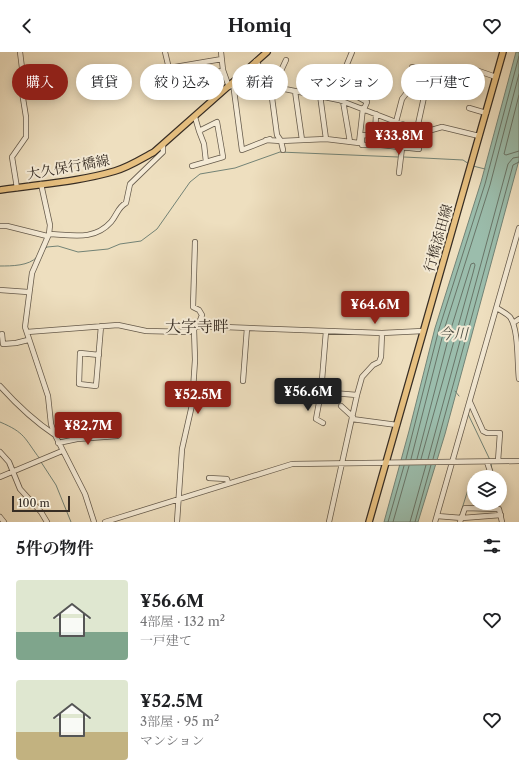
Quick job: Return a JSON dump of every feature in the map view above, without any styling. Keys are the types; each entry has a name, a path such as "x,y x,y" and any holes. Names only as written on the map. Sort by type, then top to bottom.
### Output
{"main road":[{"name":"大久保行橋線","path":"0,190 116,171 138,161 163,145 267,52"},
{"name":"行橋添田線","path":"369,522 388,463 423,331 486,113 502,52"}],"street":[{"path":"17,188 12,157 26,138 26,118 22,92 20,52"},
{"path":"166,52 168,64"},
{"path":"221,52 222,64"},
{"path":"224,72 231,85 242,150 268,139 281,141 326,139 359,143 364,108 368,102 338,86 352,52"},
{"path":"193,64 222,59"},
{"path":"284,64 286,60"},
{"path":"396,122 402,99 409,90 412,67 428,69 418,129 419,140 362,136 362,145 381,145 419,149"},
{"path":"485,73 496,77"},
{"path":"288,90 295,91 302,140"},
{"path":"272,100 277,135 281,141 283,150"},
{"path":"321,100 326,139"},
{"path":"339,100 418,129 428,131 442,127 479,136"},
{"path":"343,101 350,142"},
{"path":"469,108 486,113"},
{"path":"375,136 376,114"},
{"path":"195,117 204,144 206,162"},
{"path":"192,166 223,157 217,122 199,131"},
{"path":"394,132 394,138"},
{"path":"381,145 382,137"},
{"path":"399,173 402,139"},
{"path":"0,226 7,226 48,235 86,236 101,231 115,217 120,206 126,203 130,184 163,152 163,145"},
{"path":"41,184 50,225 48,235 32,273 28,292 25,327 28,340 48,396 51,424 58,444 85,494 94,522"},
{"path":"436,522 451,463 519,228"},
{"path":"195,242 193,307 201,312 198,326"},
{"path":"0,290 28,292"},
{"path":"496,308 510,317 514,323 518,345 519,378"},
{"path":"514,323 519,320"},
{"path":"27,332 118,325 146,331 189,332 198,326 382,334 423,331"},
{"path":"99,355 80,353 79,384 96,386 99,355 101,326"},
{"path":"244,381 248,328"},
{"path":"177,522 182,449 192,405 195,360 194,329"},
{"path":"323,423 316,419 321,392 326,331"},
{"path":"2,334 3,344 28,340"},
{"path":"329,522 362,378 373,365 379,362 381,357 382,334"},
{"path":"0,386 22,410 55,435"},
{"path":"321,392 358,395"},
{"path":"469,402 483,431 500,433 491,461 492,470"},
{"path":"341,406 352,418 397,425"},
{"path":"58,444 77,439 117,436"},
{"path":"0,477 62,451"},
{"path":"0,452 9,462 20,489 41,512 47,522"},
{"path":"105,522 286,465 519,461"},
{"path":"209,478 227,479 228,483"},
{"path":"461,520 465,508 467,508"},
{"path":"499,510 502,522"},
{"path":"437,516 461,520 500,515"},
{"path":"0,517 4,522"}],"water":[{"name":"今川","path":"516,52 519,52 519,160 445,434 418,522 384,522 435,328 481,182"}],"waterway":[{"path":"45,249 47,247 58,246 78,252 108,249 120,244 141,241 157,229 190,182 200,174 235,168 280,152 398,157"},
{"path":"404,157 463,160 469,164"},
{"path":"473,166 485,169"},
{"path":"0,266 25,264 37,257"},
{"path":"455,391 459,396"},
{"path":"468,414 490,460"},
{"path":"0,422 20,433 40,459"},
{"path":"41,462 56,485 71,522"},
{"path":"491,463 492,470"},
{"path":"460,515 467,493"}],"district":[{"name":"大字寺畔","path":"197,326"}]}
